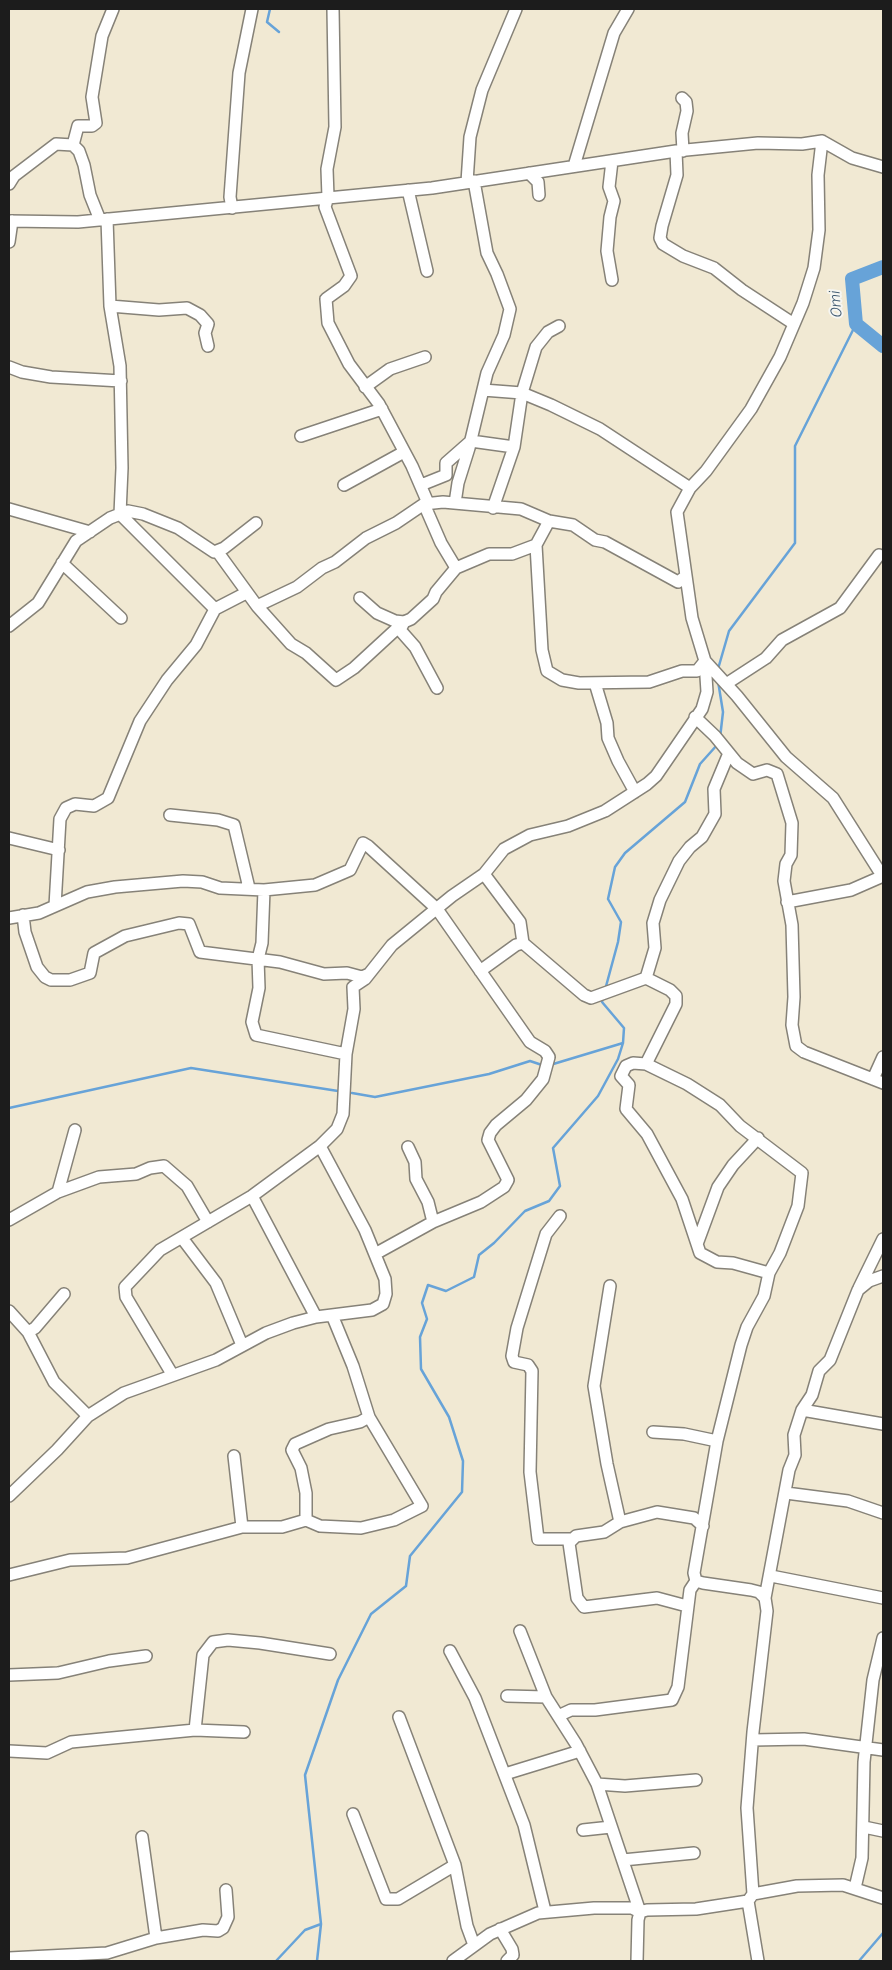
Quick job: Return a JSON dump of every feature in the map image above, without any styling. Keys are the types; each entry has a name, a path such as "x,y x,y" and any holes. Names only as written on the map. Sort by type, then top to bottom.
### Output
{"street":[{"path":"73,145 78,126 92,126 96,123 92,97 102,36 113,9"},
{"path":"232,208 230,197 239,73 252,9"},
{"path":"333,9 335,128 327,169 328,197 325,207 351,276 344,286 326,299 328,323 349,364 382,409 421,485 441,543 456,568"},
{"path":"456,503 458,483 471,441 487,373 504,335 510,309 487,253 471,182 470,137 482,90 516,9"},
{"path":"574,166 614,33 628,9"},
{"path":"682,98 686,102 677,175 660,238 663,244 682,256 714,268 742,290 794,324"},
{"path":"172,1374 126,1297 125,1287 160,1250 252,1196 320,1146 336,1129 343,1114 346,1054 354,1010 353,987 369,974 392,945 484,874 504,849 518,840 568,826 605,811 656,776 702,709 707,692 705,661 692,618 677,512 690,488 706,471 751,409 780,358 794,324 814,268 819,230 818,175 822,141"},
{"path":"9,242 10,221 103,220 408,190 679,151 758,143 802,144 822,141 852,158 883,167"},
{"path":"9,184 14,176 56,144 73,145 79,151 86,170 90,195 103,220 110,306 116,332 120,380 120,514 215,609"},
{"path":"612,161 609,187 614,201 607,251 612,280"},
{"path":"529,173 538,182 539,195"},
{"path":"408,190 427,271"},
{"path":"110,306 159,310 187,308 200,315 208,324 205,333 208,346"},
{"path":"493,508 514,447 522,393 536,347 548,332 559,326"},
{"path":"365,387 390,368 425,357"},
{"path":"9,367 22,372 51,377 120,380"},
{"path":"483,390 522,393 600,429 690,488"},
{"path":"301,436 382,409"},
{"path":"421,485 446,476 446,463 471,441 514,447"},
{"path":"344,485 404,452"},
{"path":"257,606 297,587 366,538 396,523 426,503 456,503 493,508 521,509 549,521 573,525 595,540 605,542 678,582 686,576"},
{"path":"9,509 90,532"},
{"path":"9,626 38,603 76,541 120,514 132,511 160,520 195,538 210,550 217,551 224,548 256,523"},
{"path":"549,521 536,545 544,664 547,671 562,680 595,683 649,682 682,671 697,671 705,661"},
{"path":"217,551 246,593 291,644 306,653 336,680 354,668 404,622 433,599 436,592 456,568 488,554 512,554 536,545"},
{"path":"726,684 766,658 782,640 840,608 880,555"},
{"path":"62,563 121,618"},
{"path":"55,906 60,819 66,808 75,804 94,806 108,798 140,721 167,680 196,645 215,609 246,593"},
{"path":"360,598 377,613 395,622 404,622"},
{"path":"404,622 400,630 415,647 438,688"},
{"path":"705,661 786,757 833,798 883,877 851,890 787,902"},
{"path":"595,683 607,723 608,738 635,792"},
{"path":"695,717 715,736 737,763 753,774 767,770 777,774 792,822 791,855 786,864 784,882 792,925 794,997 792,1025 796,1046 804,1052 878,1081 883,1057"},
{"path":"646,978 655,948 654,923 660,900 679,861 690,847 702,837 714,814 714,789 729,753"},
{"path":"170,815 218,820 234,825 249,888"},
{"path":"9,838 59,850"},
{"path":"9,918 39,913 87,892 115,888 183,881 202,882 220,888 264,890 314,885 350,870 363,843 383,858 437,909 530,1042 545,1051 549,1057 543,1079 526,1100 496,1124 490,1133 488,1140 508,1180 504,1187 480,1202 433,1222 375,1254"},
{"path":"484,874 520,922 523,944 584,995 591,998 646,978 670,990 676,996 676,1004 646,1064"},
{"path":"264,890 262,943 258,959 259,988 252,1022 256,1036 346,1054"},
{"path":"23,915 25,932 37,967 45,977 51,980 70,980 90,973 94,953 125,936 179,923 189,924 200,952 280,962 324,974 347,973 362,977 369,974"},
{"path":"480,971 516,945 523,944"},
{"path":"558,1716 571,1710 595,1710 672,1700 678,1687 687,1606 690,1590 696,1581 694,1572 717,1441 747,1327 764,1296 769,1273 780,1253 798,1206 802,1173 740,1126 712,1100 688,1084 646,1064 633,1063 626,1066 621,1076 629,1084 626,1109 648,1134 682,1199 700,1253 717,1262 734,1263 769,1273"},
{"path":"58,1192 75,1130"},
{"path":"697,1244 718,1187 733,1165 758,1138"},
{"path":"9,1496 57,1450 88,1416 124,1393 172,1374 216,1360 266,1333 316,1317 372,1310 383,1304 386,1294 385,1279 344,1186 320,1146"},
{"path":"408,1147 415,1162 416,1179 428,1202 433,1222"},
{"path":"9,1220 58,1192 99,1177 136,1174 150,1168 164,1166 187,1186 208,1222"},
{"path":"252,1196 316,1317"},
{"path":"560,1216 546,1234 517,1328 512,1356 514,1362 528,1366 532,1371 530,1472 538,1539 572,1539 604,1532 620,1522 657,1512 694,1518 703,1526"},
{"path":"182,1238 216,1283 242,1346"},
{"path":"758,1961 750,1898 747,1808 767,1611 765,1598 789,1470 795,1455 794,1435 802,1410 812,1395 819,1372 830,1360 858,1290 883,1239"},
{"path":"858,1290 869,1281 883,1276"},
{"path":"610,1286 594,1386 607,1464 620,1522"},
{"path":"28,1332 35,1328 64,1294"},
{"path":"9,1311 13,1324 28,1332 54,1382 88,1416"},
{"path":"9,1575 70,1560 127,1558 242,1527 282,1527 306,1520 320,1526 361,1528 394,1520 422,1506 369,1417 353,1366 332,1315"},
{"path":"802,1410 883,1423"},
{"path":"306,1520 306,1493 301,1468 292,1450 295,1444 329,1429 360,1422 369,1417"},
{"path":"654,1432 684,1434 717,1441"},
{"path":"234,1456 242,1527"},
{"path":"786,1493 848,1501 883,1513"},
{"path":"572,1539 569,1543 577,1598 584,1607 657,1598 687,1606"},
{"path":"770,1576 883,1598"},
{"path":"696,1581 759,1592 765,1598"},
{"path":"520,1631 546,1697 580,1750 597,1784 640,1912 638,1920 637,1961"},
{"path":"855,1888 862,1858 866,1747 873,1680 883,1638"},
{"path":"195,1730 203,1655 213,1642 228,1640 260,1643 330,1654"},
{"path":"450,1651 475,1698 524,1825 545,1911"},
{"path":"9,1675 58,1673 109,1661 146,1656"},
{"path":"507,1696 546,1697"},
{"path":"399,1717 456,1865 467,1926 474,1945"},
{"path":"9,1751 47,1753 71,1742 195,1730 244,1732"},
{"path":"753,1740 804,1739 883,1750"},
{"path":"505,1774 580,1750"},
{"path":"597,1784 625,1786 696,1780"},
{"path":"353,1814 386,1899 398,1899 456,1865"},
{"path":"583,1830 611,1827"},
{"path":"864,1827 883,1831"},
{"path":"142,1838 156,1938"},
{"path":"622,1860 694,1853"},
{"path":"453,1961 500,1929 545,1911 632,1908 640,1912 696,1908 750,1898 797,1886 843,1885 883,1898"},
{"path":"9,1958 107,1954 156,1938 203,1930 218,1931 223,1928 228,1916 226,1890"},
{"path":"500,1929 512,1949 513,1955 507,1961"}],"waterway":[{"path":"270,9 267,22 279,32"},
{"name":"Omi","path":"883,267 852,279 856,324 883,346"},
{"path":"718,669 729,631 795,543 795,446 856,324"},
{"path":"718,681 723,712 720,738"},
{"path":"605,990 618,942 621,922 608,899 615,867 625,853 685,802 700,764 717,745"},
{"path":"317,1961 321,1924 305,1775 338,1680 371,1614 406,1586 410,1556 462,1492 463,1461 449,1417 421,1369 420,1337 427,1319 422,1303 428,1285 446,1291 474,1277 479,1255 494,1243 525,1211 549,1201 560,1186 553,1148 598,1096 618,1059 623,1043 624,1028 602,1002 603,997"},
{"path":"550,1065 623,1043"},
{"path":"352,1093 375,1097 489,1074 530,1061 542,1065"},
{"path":"9,1108 191,1068 338,1091"},
{"path":"276,1961 305,1930 321,1924"},
{"path":"859,1961 883,1933"}]}
